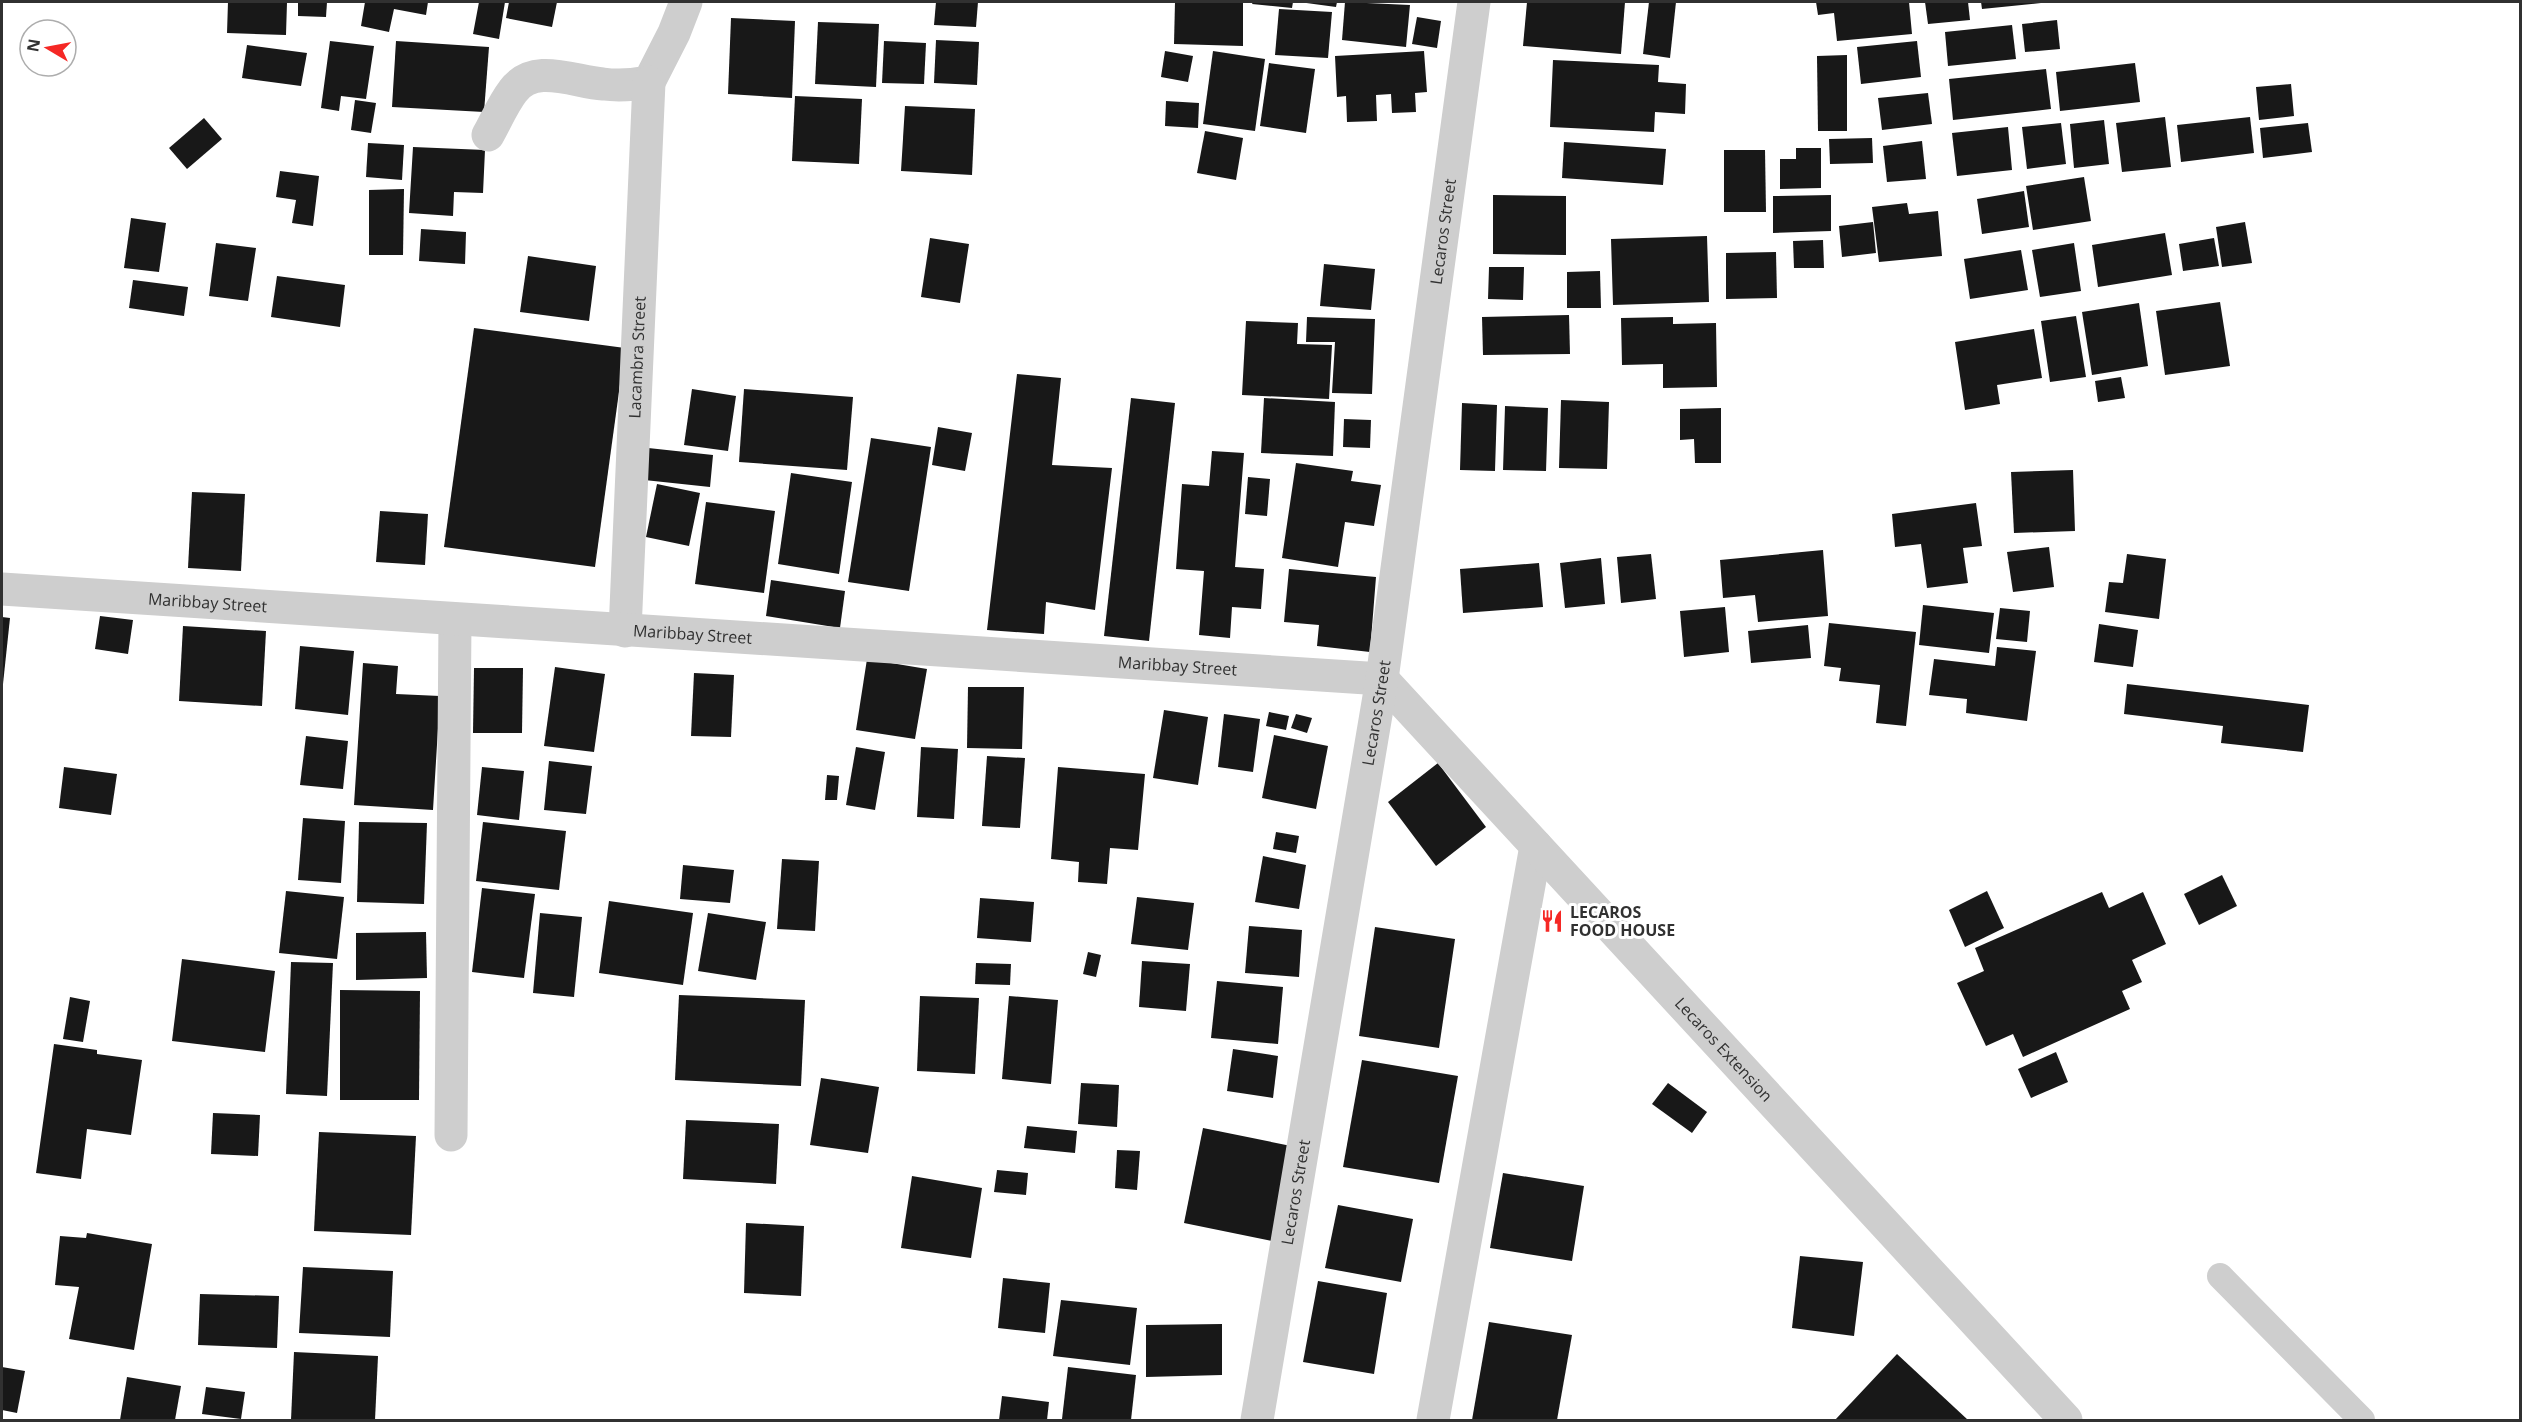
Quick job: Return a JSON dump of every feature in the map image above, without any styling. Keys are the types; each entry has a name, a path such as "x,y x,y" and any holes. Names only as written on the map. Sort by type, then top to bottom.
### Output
{"street":[{"name":"Lacambra Street","path":"625,631 649,82 674,33 686,2"},
{"name":"Lecaros Street","path":"1257,1420 1382,679 1474,2"},
{"path":"488,135 513,90 529,77 552,75 628,86 649,82"},
{"name":"Maribbay Street","path":"2,589 1382,679"},
{"path":"451,1135 455,620"},
{"name":"Lecaros Extension","path":"1382,679 2066,1420"},
{"path":"1433,1420 1536,846"}],"lane":[{"path":"2220,1276 2362,1420"}],"building":[{"path":"228,2 287,2 286,35 227,33"},
{"path":"298,2 327,2 326,17 298,16"},
{"path":"365,2 428,2 426,15 394,9 389,32 361,26"},
{"path":"479,2 505,2 499,39 473,34"},
{"path":"509,2 557,2 552,27 506,18"},
{"path":"936,2 978,2 976,27 934,25"},
{"path":"1175,2 1243,2 1243,46 1174,44"},
{"path":"1253,2 1293,2 1292,8 1252,4"},
{"path":"1299,2 1337,2 1336,7"},
{"path":"1345,2 1410,5 1406,47 1342,40"},
{"path":"1527,2 1625,2 1621,54 1523,46"},
{"path":"1649,2 1676,2 1670,58 1643,54"},
{"path":"1816,2 1909,2 1912,34 1837,41 1834,13 1818,15"},
{"path":"1925,2 1968,2 1970,20 1928,24"},
{"path":"1981,2 2040,2 2041,3 1982,9"},
{"path":"1279,9 1332,12 1328,58 1275,55"},
{"path":"1417,17 1441,21 1437,48 1412,44"},
{"path":"731,18 795,21 792,98 728,94"},
{"path":"2057,20 2060,49 2025,52 2022,24"},
{"path":"818,22 879,24 876,87 815,84"},
{"path":"2012,25 2016,59 1948,66 1945,32"},
{"path":"936,40 979,42 977,85 934,83"},
{"path":"330,41 374,46 366,99 341,96 339,111 321,108"},
{"path":"396,41 489,47 484,112 392,107"},
{"path":"884,41 926,43 924,84 882,83"},
{"path":"1917,41 1921,77 1861,84 1857,47"},
{"path":"247,45 307,53 301,86 242,78"},
{"path":"1165,51 1193,56 1188,82 1161,77"},
{"path":"1213,51 1265,59 1255,131 1203,124"},
{"path":"1424,51 1427,92 1415,93 1416,112 1392,113 1391,94 1376,95 1377,121 1347,122 1346,96 1337,97 1335,56"},
{"path":"1847,55 1847,131 1818,131 1817,56"},
{"path":"1553,60 1659,65 1658,82 1686,84 1685,114 1655,112 1654,132 1550,127"},
{"path":"1269,63 1315,69 1306,133 1260,126"},
{"path":"2135,63 2140,102 2060,111 2056,72"},
{"path":"2046,69 2051,109 1953,120 1949,79"},
{"path":"2291,84 2294,116 2259,120 2256,87"},
{"path":"1928,93 1932,124 1882,130 1878,98"},
{"path":"795,96 862,99 859,164 792,161"},
{"path":"355,100 376,103 371,133 351,130"},
{"path":"1166,101 1199,103 1198,128 1165,126"},
{"path":"905,106 975,109 972,175 901,171"},
{"path":"2165,117 2171,167 2122,172 2116,123"},
{"path":"2250,117 2254,153 2181,162 2177,125"},
{"path":"204,118 222,139 187,169 169,148"},
{"path":"2104,120 2109,164 2074,168 2070,124"},
{"path":"2061,123 2066,164 2027,169 2022,127"},
{"path":"2308,123 2312,152 2263,158 2260,128"},
{"path":"2008,127 2012,170 1957,176 1952,133"},
{"path":"1205,131 1243,138 1236,180 1197,173"},
{"path":"1872,138 1873,163 1830,164 1829,139"},
{"path":"1922,141 1926,179 1887,182 1883,146"},
{"path":"1564,142 1666,149 1663,185 1562,178"},
{"path":"368,143 404,145 402,180 366,177"},
{"path":"413,147 485,150 483,193 454,192 453,216 409,213"},
{"path":"1796,148 1821,148 1821,188 1780,189 1780,159 1796,159"},
{"path":"1724,150 1765,150 1766,212 1724,212"},
{"path":"280,171 319,176 313,226 292,223 296,200 276,197"},
{"path":"2084,177 2091,221 2033,230 2026,186"},
{"path":"404,189 403,255 369,255 369,190"},
{"path":"2024,191 2029,227 1982,234 1977,199"},
{"path":"1493,195 1566,196 1566,255 1493,254"},
{"path":"1831,195 1831,231 1773,233 1773,196"},
{"path":"1907,203 1909,214 1938,211 1942,256 1879,262 1872,207"},
{"path":"131,218 166,223 159,272 124,268"},
{"path":"1873,222 1876,253 1842,257 1839,226"},
{"path":"2245,222 2252,263 2222,267 2216,227"},
{"path":"421,229 466,232 465,264 419,261"},
{"path":"2165,233 2172,275 2098,287 2092,245"},
{"path":"1707,236 1709,302 1613,305 1611,239"},
{"path":"930,238 969,244 960,303 921,297"},
{"path":"2214,238 2219,266 2183,271 2179,244"},
{"path":"1823,240 1824,268 1794,268 1793,241"},
{"path":"216,243 256,248 248,301 209,296"},
{"path":"2074,243 2081,291 2040,297 2032,250"},
{"path":"2021,250 2028,290 1970,299 1964,259"},
{"path":"1776,252 1777,298 1726,299 1726,253"},
{"path":"528,256 596,266 589,321 520,312"},
{"path":"1324,264 1375,269 1371,310 1320,306"},
{"path":"1489,267 1524,267 1523,300 1488,299"},
{"path":"1600,271 1601,308 1567,308 1567,272"},
{"path":"277,276 345,285 340,327 271,317"},
{"path":"133,280 188,287 184,316 129,308"},
{"path":"2220,302 2230,366 2165,375 2156,311"},
{"path":"2139,303 2148,366 2092,375 2082,312"},
{"path":"1569,315 1570,354 1483,355 1482,317"},
{"path":"2076,316 2086,377 2050,382 2041,321"},
{"path":"1307,317 1375,319 1372,394 1332,393 1335,342 1306,342"},
{"path":"1673,317 1673,324 1716,323 1717,387 1663,388 1663,364 1622,365 1621,318"},
{"path":"1246,321 1298,323 1297,344 1332,345 1329,399 1242,395"},
{"path":"474,328 625,348 595,567 444,547"},
{"path":"2034,329 2042,378 1997,385 2000,404 1965,410 1955,342"},
{"path":"1017,374 1061,378 1052,465 1112,468 1095,610 1046,602 1044,634 987,630"},
{"path":"2121,377 2125,398 2098,402 2095,381"},
{"path":"692,389 736,396 728,451 684,445"},
{"path":"744,389 853,397 847,470 739,462"},
{"path":"1131,398 1175,403 1149,641 1104,636"},
{"path":"1264,398 1335,402 1333,456 1261,453"},
{"path":"1561,400 1609,402 1607,469 1559,468"},
{"path":"1462,403 1497,405 1495,471 1460,470"},
{"path":"1505,406 1548,408 1546,471 1503,470"},
{"path":"1721,408 1721,463 1695,463 1694,439 1680,440 1680,409"},
{"path":"1344,419 1371,420 1370,448 1343,447"},
{"path":"938,427 972,433 965,471 932,465"},
{"path":"871,438 931,447 909,591 848,582"},
{"path":"639,447 713,455 710,487 635,479"},
{"path":"1212,451 1244,453 1235,567 1264,569 1261,609 1232,607 1230,638 1199,635 1204,571 1176,569 1182,484 1209,486"},
{"path":"1296,463 1353,471 1351,481 1381,485 1374,526 1345,522 1338,567 1282,558"},
{"path":"2073,470 2075,531 2014,533 2011,472"},
{"path":"791,473 852,482 839,574 778,564"},
{"path":"1248,477 1270,479 1267,516 1245,514"},
{"path":"657,484 700,493 689,546 646,537"},
{"path":"192,492 245,494 241,571 188,568"},
{"path":"706,502 775,511 764,593 695,584"},
{"path":"1976,503 1982,546 1963,548 1968,583 1927,588 1921,544 1895,547 1892,514"},
{"path":"380,511 428,514 425,565 376,562"},
{"path":"2049,547 2054,587 2013,592 2007,552"},
{"path":"1823,550 1828,616 1758,622 1755,595 1723,598 1720,560"},
{"path":"1651,554 1656,599 1621,603 1617,557"},
{"path":"2127,554 2166,559 2159,619 2105,612 2109,582 2123,583"},
{"path":"1601,558 1605,604 1565,608 1560,563"},
{"path":"1539,563 1543,607 1463,613 1460,569"},
{"path":"1289,569 1376,577 1370,652 1317,646 1319,625 1284,622"},
{"path":"771,580 845,591 840,628 766,616"},
{"path":"1923,605 1994,613 1989,653 1919,645"},
{"path":"1725,607 1729,652 1684,657 1680,611"},
{"path":"2000,608 2030,611 2027,642 1996,639"},
{"path":"100,616 133,620 128,654 95,649"},
{"path":"2,617 10,618 3,684 2,684"},
{"path":"1829,623 1916,632 1906,726 1876,723 1880,685 1839,681 1841,668 1824,666"},
{"path":"2099,624 2138,630 2133,667 2094,662"},
{"path":"1808,625 1811,658 1751,663 1748,631"},
{"path":"183,626 266,631 262,706 179,701"},
{"path":"300,646 354,651 348,715 295,709"},
{"path":"1997,647 2036,651 2027,721 1966,713 1967,699 1929,695 1934,659 1995,666"},
{"path":"867,659 927,669 915,739 856,730"},
{"path":"363,663 398,666 396,694 440,696 433,810 354,805"},
{"path":"555,667 605,674 594,752 544,746"},
{"path":"474,668 523,668 522,733 473,733"},
{"path":"694,673 734,675 731,737 691,736"},
{"path":"2127,684 2309,705 2303,752 2221,743 2223,726 2124,714"},
{"path":"968,687 1024,687 1022,749 967,748"},
{"path":"1164,710 1208,717 1198,785 1153,778"},
{"path":"1269,712 1289,716 1286,730 1266,726"},
{"path":"1224,714 1260,719 1253,772 1218,767"},
{"path":"1296,714 1312,718 1307,733 1291,728"},
{"path":"1274,735 1328,746 1316,809 1262,798"},
{"path":"306,736 348,741 343,789 300,785"},
{"path":"856,747 885,752 875,810 846,805"},
{"path":"921,747 958,749 954,819 917,817"},
{"path":"987,756 1025,758 1020,828 982,826"},
{"path":"549,761 592,766 586,814 544,810"},
{"path":"1438,763 1486,827 1436,866 1388,802"},
{"path":"64,767 117,774 111,815 59,808"},
{"path":"482,767 524,771 519,820 477,815"},
{"path":"1058,767 1145,774 1138,850 1110,848 1107,884 1078,882 1079,862 1051,859"},
{"path":"827,775 839,776 837,800 825,800"},
{"path":"303,818 345,821 341,883 298,880"},
{"path":"359,822 427,823 424,904 357,902"},
{"path":"483,822 566,831 559,890 476,881"},
{"path":"1276,832 1299,836 1296,853 1273,849"},
{"path":"1263,856 1306,865 1299,909 1255,902"},
{"path":"782,859 819,861 815,931 777,929"},
{"path":"683,865 734,870 730,903 680,899"},
{"path":"2222,875 2237,906 2199,925 2184,894"},
{"path":"482,888 535,894 524,978 472,972"},
{"path":"286,891 344,897 337,959 279,953"},
{"path":"1987,891 2004,928 1965,947 1949,910"},
{"path":"2102,892 2109,908 2143,892 2166,944 2132,960 2142,982 2122,991 2130,1009 2023,1057 2013,1034 1986,1046 1957,983 1984,971 1975,948"},
{"path":"1137,897 1194,903 1188,950 1131,944"},
{"path":"980,898 1034,902 1031,942 977,938"},
{"path":"609,901 693,913 683,985 599,973"},
{"path":"540,913 582,917 574,997 533,993"},
{"path":"708,913 766,922 756,980 698,971"},
{"path":"1249,926 1302,930 1299,977 1245,973"},
{"path":"1375,927 1455,939 1439,1048 1359,1036"},
{"path":"426,932 427,978 356,980 356,933"},
{"path":"1088,952 1101,955 1096,977 1083,974"},
{"path":"182,959 275,971 265,1052 172,1041"},
{"path":"1142,961 1190,964 1186,1011 1139,1007"},
{"path":"291,962 333,963 327,1096 286,1094"},
{"path":"976,963 1011,964 1010,985 975,984"},
{"path":"1217,981 1283,987 1278,1044 1211,1038"},
{"path":"340,990 420,991 419,1100 340,1100"},
{"path":"679,995 805,1000 801,1086 675,1080"},
{"path":"920,996 979,998 975,1074 917,1071"},
{"path":"1009,996 1058,1000 1051,1084 1002,1079"},
{"path":"70,997 90,1001 83,1042 63,1039"},
{"path":"54,1044 97,1050 97,1054 142,1060 131,1135 87,1129 81,1179 36,1173"},
{"path":"1233,1049 1278,1056 1273,1098 1227,1091"},
{"path":"2056,1052 2068,1082 2031,1098 2018,1069"},
{"path":"1362,1060 1458,1076 1439,1183 1343,1167"},
{"path":"821,1078 879,1087 868,1153 810,1145"},
{"path":"1081,1083 1119,1085 1117,1127 1078,1124"},
{"path":"1668,1083 1707,1112 1692,1133 1652,1104"},
{"path":"213,1113 260,1115 258,1156 211,1154"},
{"path":"686,1120 779,1124 776,1184 683,1179"},
{"path":"1027,1126 1077,1131 1075,1153 1024,1148"},
{"path":"1203,1128 1296,1147 1277,1242 1184,1223"},
{"path":"319,1132 416,1136 411,1235 314,1231"},
{"path":"1117,1150 1140,1151 1137,1190 1115,1188"},
{"path":"997,1170 1028,1173 1026,1195 994,1192"},
{"path":"1503,1173 1584,1186 1572,1261 1490,1248"},
{"path":"912,1176 982,1188 971,1258 901,1248"},
{"path":"1338,1205 1413,1219 1401,1282 1325,1268"},
{"path":"746,1223 804,1226 801,1296 744,1293"},
{"path":"87,1233 152,1244 134,1350 69,1339 79,1287 55,1285 60,1236 86,1238"},
{"path":"1800,1256 1863,1262 1854,1336 1792,1328"},
{"path":"303,1267 393,1271 390,1337 299,1333"},
{"path":"1003,1278 1050,1283 1045,1333 998,1328"},
{"path":"1318,1281 1387,1293 1374,1374 1303,1362"},
{"path":"200,1294 279,1296 277,1348 198,1345"},
{"path":"1061,1300 1137,1308 1130,1365 1053,1356"},
{"path":"1489,1322 1572,1335 1557,1420 1472,1420"},
{"path":"1222,1324 1222,1375 1146,1377 1146,1325"},
{"path":"294,1352 378,1356 375,1420 291,1420"},
{"path":"1897,1354 1968,1420 1835,1420"},
{"path":"2,1367 25,1371 17,1413 2,1410"},
{"path":"1068,1367 1136,1375 1131,1420 1062,1419"},
{"path":"127,1377 181,1386 175,1420 120,1420"},
{"path":"206,1387 245,1392 241,1419 202,1414"},
{"path":"1002,1396 1049,1402 1047,1420 999,1420"}],"place":[{"name":"LECAROS FOOD HOUSE","path":"1552,921"}]}
